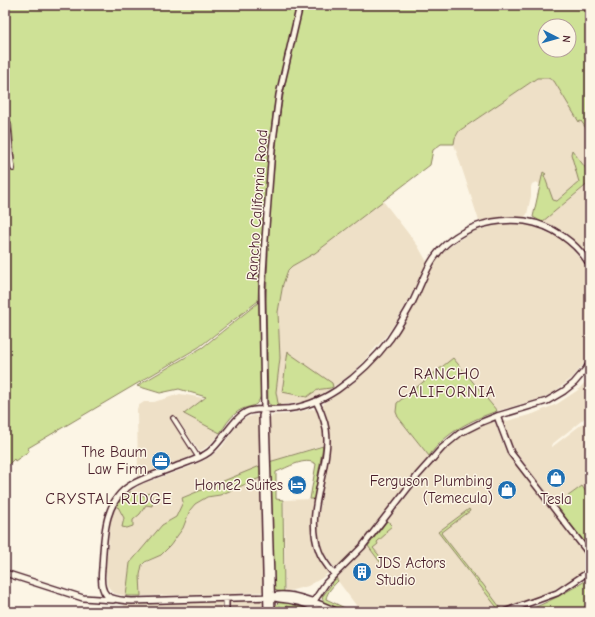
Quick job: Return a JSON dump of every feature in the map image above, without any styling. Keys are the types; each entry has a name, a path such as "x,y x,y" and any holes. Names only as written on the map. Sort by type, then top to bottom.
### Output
{"street":[{"name":"Rancho California Road","path":"272,612 269,597 262,416 264,409 262,299 264,247 272,149 279,95 300,5"},
{"path":"5,112 10,128 10,153 12,169"},
{"path":"116,600 108,597 103,591 101,582 106,530 108,514 116,499 128,486 139,480 207,454 217,445 241,415 252,410 290,409 316,401 337,390 360,372 376,356 401,321 435,257 457,236 466,231 494,221 517,220 531,222 547,227 562,236 580,252 590,265"},
{"path":"314,602 321,589 362,547 418,475 442,448 460,433 497,416 547,401 574,383 590,362"},
{"path":"316,401 325,421 327,438 316,509 316,541 324,562 334,574"},
{"path":"497,416 511,453 590,555"},
{"path":"174,418 198,457"},
{"path":"504,612 557,593 590,571"},
{"path":"5,574 83,598 132,601 269,597 301,603 324,612"},
{"path":"269,597 275,594 286,595 314,602 338,612"},
{"name":"Rancho California Road","path":"267,612 269,597"},
{"path":"226,598 226,612"}],"shaded area":[{"path":"537,78 548,78 554,81 580,122 581,120 590,134 590,174 572,150 571,154 580,182 535,218 533,217 541,188 541,185 536,182 532,184 531,187 531,196 525,217 503,217 479,221 454,144 455,138 459,131"},
{"path":"590,182 590,258 567,234 556,227 542,222"},
{"path":"383,201 418,246 427,262 412,293 397,320 385,337 350,375 318,397 309,401 281,405 278,403 276,392 280,358 278,312 285,276 292,266 309,257"},
{"path":"501,224 533,226 558,237 566,242 583,262 590,273 590,353 583,365 572,378 554,392 543,398 497,411 453,358 398,417 429,456 357,547 337,567 334,567 323,552 318,531 318,519 330,448 330,435 323,407 324,403 354,382 382,354 405,322 430,271 442,253 457,241 472,232"},
{"path":"590,377 590,414 551,445 552,447 590,418 590,498 581,487 556,505 515,451 503,422 533,414 557,404 578,390"},
{"path":"180,394 204,398 185,414 220,433 209,445 199,451 178,420 173,422 193,455 168,466 138,476 138,406 144,402 154,402"},
{"path":"312,409 316,410 323,430 323,445 269,462 269,418 274,415 289,414"},
{"path":"254,415 258,416 260,419 260,466 181,498 183,502 176,517 162,525 130,563 126,596 113,593 107,585 106,568 111,515 115,506 122,497 142,484 190,467 209,458 222,447 239,422"},
{"path":"491,421 495,423 506,452 590,561 590,568 547,593 524,603 492,612 361,612 335,577 367,546 442,452 468,431"},
{"path":"260,478 264,588 262,592 141,596 140,575 142,565 160,555 170,546 183,528 190,510 195,504 206,498 220,495"},
{"path":"314,499 311,516 314,550 328,573 308,586 285,592 284,500"},
{"path":"249,599 260,599 264,603 265,612 230,612 229,601 248,601"},
{"path":"191,601 195,603 221,601 223,602 223,612 123,612 124,605"}],"green space":[{"path":"5,5 297,5 273,113 260,260 258,301 199,347 28,448 29,451 15,461 14,459 5,468 5,122 8,134 7,165 10,170 13,171 15,166 12,125 5,105"},
{"path":"302,5 590,5 590,134 581,121 579,122 554,81 548,78 537,78 459,131 455,138 454,144 441,144 433,150 430,165 315,253 292,266 288,270 283,284 278,312 280,358 276,392 278,403 281,405 272,406 268,403 266,301 268,255 267,234 279,118"},
{"path":"572,150 590,174 590,182 542,222 533,217 543,172 546,174 544,175 553,200 557,201 579,182 571,154"},
{"path":"259,302 261,395 257,403 240,410 234,415 227,422 220,433 184,414 206,397 179,389 160,393 137,386 203,347"},
{"path":"288,351 332,383 333,387 319,390 307,397 282,392"},
{"path":"453,358 497,411 478,418 460,428 443,440 429,456 398,417 396,412 397,403"},
{"path":"323,446 314,499 310,499 316,464 307,461 301,462 276,472 276,499 283,500 284,592 277,591 273,587 269,462"},
{"path":"260,466 260,478 220,495 207,497 195,504 190,510 183,528 170,546 161,555 145,562 142,565 140,575 141,596 126,596 130,563 162,525 176,517 183,502 182,498"},
{"path":"582,486 590,498 590,549 556,505"},
{"path":"130,492 142,496 150,493 153,501 152,506 146,505 140,514 133,520 133,526 127,528 122,527 124,518 117,505"},
{"path":"469,509 470,511 441,533 502,610 499,610 438,532"},
{"path":"387,521 391,523 390,524 392,526 386,531 387,533 373,548 383,560 380,562 368,546"},
{"path":"336,578 338,581 332,587 326,599 353,612 343,612 324,603 322,597"},
{"path":"590,578 590,612 524,612 574,588"},
{"path":"279,602 292,603 319,612 308,612 286,606 287,612 274,612 273,608 275,608"}],"waterway":[{"path":"280,606 280,612"}],"place":[{"name":"The Baum Law Firm","path":"161,461"},
{"name":"Tesla","path":"556,478"},
{"name":"Home2 Suites","path":"297,485"},
{"name":"Ferguson Plumbing (Temecula)","path":"507,490"},
{"name":"JDS Actors Studio","path":"362,572"}],"district":[{"name":"RANCHO CALIFORNIA","path":"447,383"},
{"name":"CRYSTAL RIDGE","path":"109,499"}]}
